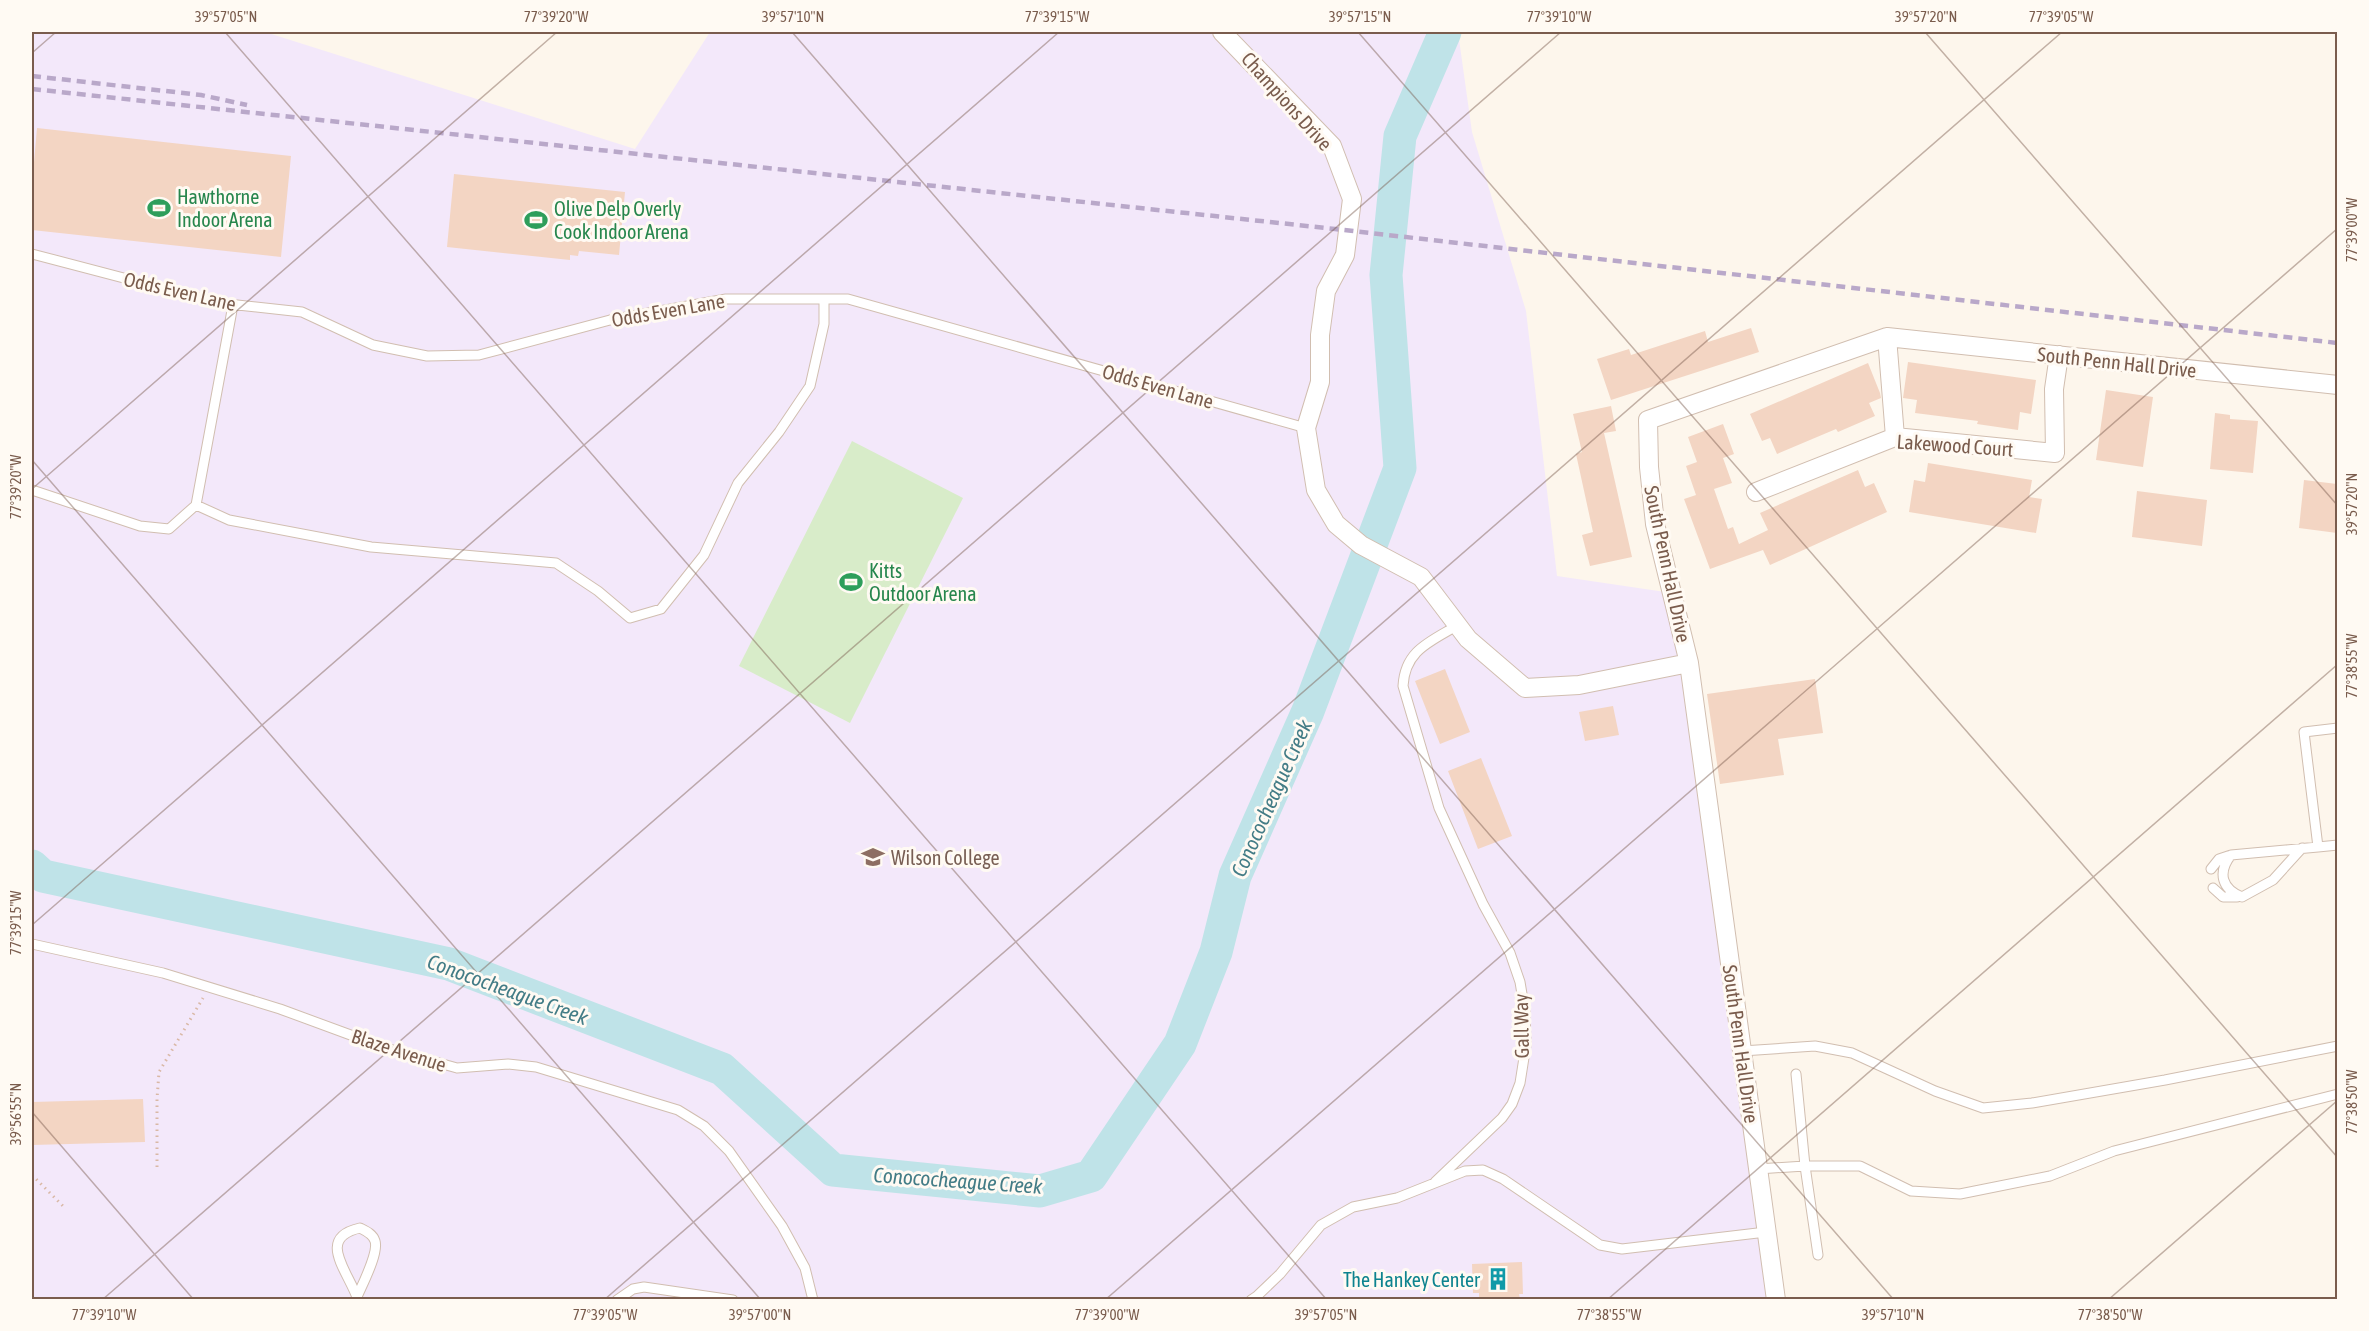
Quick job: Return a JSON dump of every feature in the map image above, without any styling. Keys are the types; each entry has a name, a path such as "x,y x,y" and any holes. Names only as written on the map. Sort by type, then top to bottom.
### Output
{"street":[{"name":"Champions Drive","path":"1222,32 1332,146 1352,199 1345,255 1326,291 1320,335 1320,381 1305,428 1316,490 1336,524 1361,545 1421,577 1468,639 1525,688 1579,684 1689,663"},
{"name":"South Penn Hall Drive","path":"1776,1299 1689,663 1655,524 1649,467 1648,420 1887,337 2337,385"},
{"path":"1887,337 1895,437"},
{"name":"Lakewood Court","path":"1756,492 1895,437 2055,453 2054,388 2059,355"}],"lane":[{"name":"Odds Even Lane","path":"32,254 219,303 302,312 373,345 427,356 479,355 610,320 726,299 848,299 1305,428"},
{"path":"196,505 229,520 371,547 556,563 598,591 630,618 661,609 704,555 738,483 779,432 810,386 824,324 824,299"},
{"path":"32,490 140,526 169,530 196,505 233,305"},
{"name":"Gall Way","path":"1251,1299 1280,1274 1321,1225 1353,1207 1397,1198 1435,1182 1502,1118 1512,1104 1520,1083 1526,1045 1525,1012 1520,982 1513,962 1464,865 1439,808 1402,686 1403,673 1408,660 1422,646 1458,625"},
{"path":"2318,847 2304,732 2337,728"},
{"path":"2211,868 2219,859 2231,855 2337,845"},
{"path":"2213,888 2223,897 2242,897 2273,880 2302,848"},
{"path":"2231,855 2226,862 2223,874 2231,892 2242,897"},
{"name":"Blaze Avenue","path":"32,944 163,973 280,1009 386,1048 457,1068 508,1064 536,1067 678,1110 704,1126 734,1159 782,1226 805,1268 813,1299"},
{"path":"1742,1051 1815,1046 1852,1053 1935,1091 1983,1108 2032,1103 2143,1084 2337,1046"},
{"path":"1796,1074 1805,1166 1818,1255"},
{"path":"1758,1169 1860,1166 1911,1191 1960,1194 2050,1176 2114,1151 2337,1094"},
{"path":"1435,1182 1465,1171 1483,1170 1503,1179 1600,1245 1622,1250 1766,1232"},
{"path":"360,1228 369,1233 376,1242 375,1253 358,1298 336,1250 338,1240 343,1234 360,1228"},
{"path":"617,1299 633,1289 644,1287 733,1299"}],"path":[{"path":"157,1167 159,1072 210,987"},
{"path":"32,1176 63,1206"}],"shaded area":[{"name":"Wilson College","path":"32,32 265,32 635,149 710,32 1458,32 1472,132 1526,311 1557,576 1672,593 1776,1299 32,1299"}],"green space":[{"name":"Kitts Outdoor Arena","path":"852,441 963,498 850,723 739,666"}],"building":[{"name":"Hawthorne Indoor Arena","path":"37,128 291,156 281,257 32,230 32,185"},
{"name":"Olive Delp Overly Cook Indoor Arena","path":"454,174 625,192 619,255 579,251 578,256 570,255 570,260 447,247"},
{"path":"1751,328 1759,352 1611,400 1597,359 1629,349 1631,355 1705,331 1708,342"},
{"path":"1908,362 2036,380 2031,414 2020,412 2018,430 1977,424 1978,421 1915,413 1917,400 1903,398"},
{"path":"1868,363 1881,398 1869,403 1875,416 1838,432 1836,429 1777,454 1770,438 1762,441 1750,414"},
{"path":"2106,390 2153,397 2143,467 2096,460"},
{"path":"1611,406 1616,431 1604,433 1632,557 1590,566 1582,535 1593,532 1576,454 1582,452 1573,414"},
{"path":"2215,413 2230,415 2230,419 2258,421 2253,473 2210,469"},
{"path":"1723,424 1734,454 1723,458 1732,483 1714,489 1728,529 1733,527 1739,544 1768,530 1760,513 1858,470 1865,487 1874,483 1887,512 1770,565 1763,550 1710,569 1684,499 1696,495 1686,466 1697,462 1688,437"},
{"path":"1928,463 2032,480 2029,497 2042,499 2036,533 1909,512 1914,480 1925,482"},
{"path":"2304,480 2337,484 2337,533 2299,528"},
{"path":"2137,491 2207,500 2202,546 2132,537"},
{"path":"1445,669 1470,732 1440,744 1415,681"},
{"path":"1815,679 1823,733 1778,739 1784,775 1720,784 1707,694"},
{"path":"1613,706 1619,735 1585,741 1579,712"},
{"path":"1481,758 1512,836 1478,849 1448,771"},
{"path":"143,1099 145,1142 32,1145 32,1102"},
{"name":"The Hankey Center","path":"1522,1262 1523,1294 1519,1294 1520,1299 1479,1299 1479,1293 1473,1293 1472,1264"}],"waterway":[{"name":"Conococheague Creek","path":"32,866 43,876 449,964 722,1069 833,1170 1040,1191 1091,1176 1180,1044 1216,952 1235,876 1308,711 1400,468 1386,275 1400,136 1445,32"}],"railway":[{"path":"32,76 201,95 247,105"},
{"path":"32,89 1335,229 2338,343"}],"place":[{"name":"Hawthorne Indoor Arena","path":"159,208"},
{"name":"Olive Delp Overly Cook Indoor Arena","path":"536,220"},
{"name":"Kitts Outdoor Arena","path":"851,582"},
{"name":"Wilson College","path":"873,857"},
{"name":"The Hankey Center","path":"1498,1279"}]}
